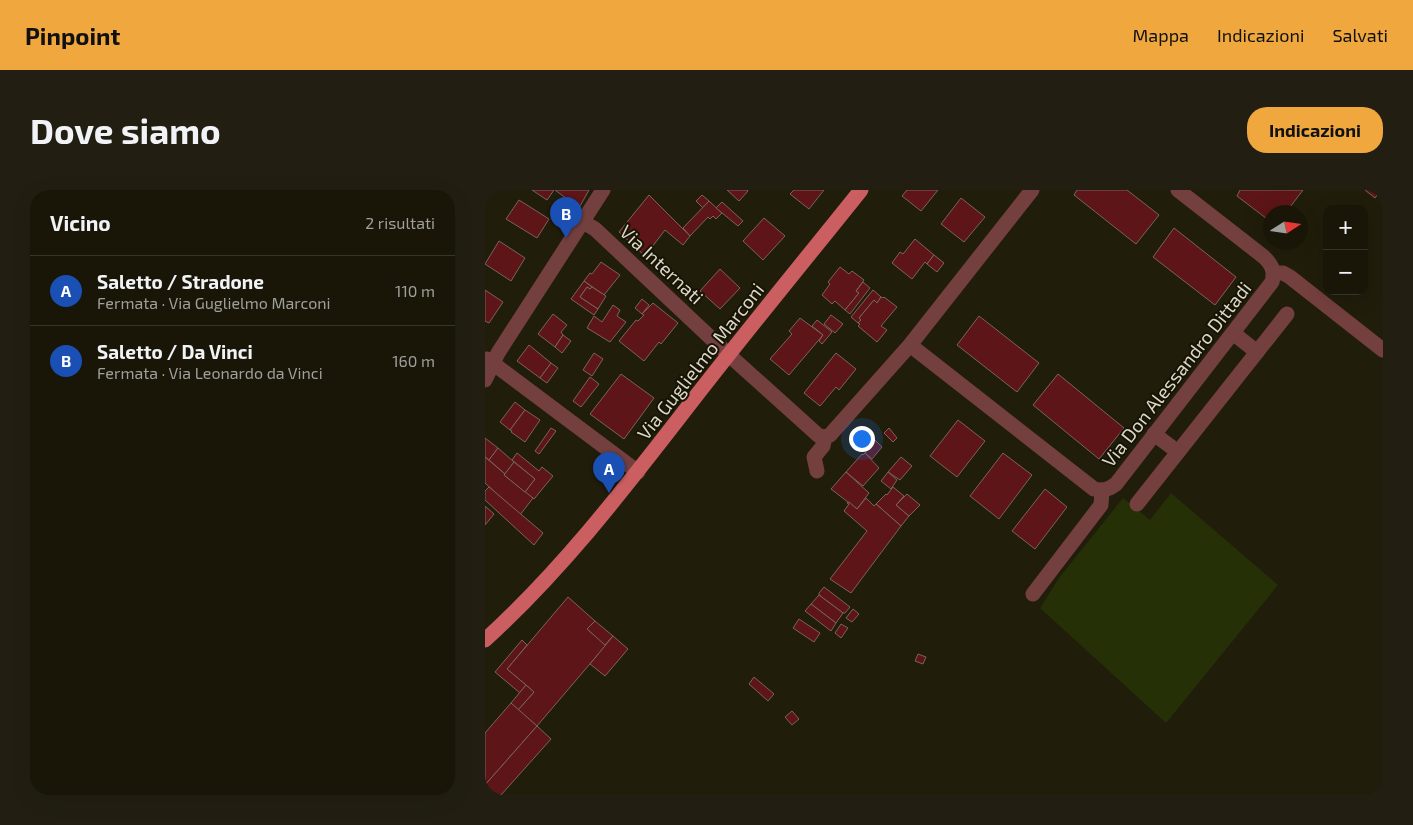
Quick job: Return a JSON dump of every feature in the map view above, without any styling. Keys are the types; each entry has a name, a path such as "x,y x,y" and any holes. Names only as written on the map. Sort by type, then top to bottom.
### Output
{"main road":[{"name":"Via Guglielmo Marconi","path":"485,640 527,601 569,556 638,472 861,190"}],"street":[{"path":"485,380 489,361 498,353 603,190"},
{"path":"817,471 814,457 823,446 825,437 830,435 910,345 1032,190"},
{"path":"1177,190 1264,257 1271,264 1274,273 1283,273 1290,277 1383,350"},
{"name":"Via Internati","path":"583,222 595,229 729,355 819,436 825,437"},
{"name":"Via Don Alessandro Dittadi","path":"910,345 1094,489 1108,489 1116,484 1273,282 1274,273"},
{"path":"1137,504 1287,314"},
{"path":"1233,333 1257,352"},
{"path":"489,361 638,472"},
{"path":"1154,434 1178,452"},
{"path":"1033,594 1101,505 1102,490"}],"green space":[{"path":"1171,493 1278,585 1166,723 1040,608 1059,578 1123,498 1150,520"}],"building":[{"path":"532,190 554,190 547,200"},
{"path":"555,190 589,190 579,208"},
{"path":"727,190 747,190 748,191 739,201"},
{"path":"794,190 824,190 809,209 790,194"},
{"path":"907,190 938,190 921,211 902,196"},
{"path":"1077,190 1127,190 1159,215 1136,244 1074,195"},
{"path":"1240,190 1303,190 1292,205 1263,205 1263,216 1237,196"},
{"path":"1365,190 1381,190 1375,198"},
{"path":"649,195 690,236 683,245 665,230 645,256 619,232"},
{"path":"702,195 709,201 703,208 696,201"},
{"path":"961,198 985,217 964,242 941,224"},
{"path":"519,200 549,219 537,238 506,219"},
{"path":"568,201 579,208 572,218 562,212"},
{"path":"709,201 722,213 716,219 713,216 710,219 708,217 690,236 683,228"},
{"path":"722,202 743,221 738,226 716,208"},
{"path":"764,218 785,236 763,260 743,241"},
{"path":"1174,228 1236,277 1215,305 1153,257"},
{"path":"915,239 934,255 927,264 925,262 912,279 892,263 900,252 903,254"},
{"path":"499,241 525,258 511,281 485,264"},
{"path":"934,255 944,263 937,272 927,264"},
{"path":"601,262 620,275 604,295 584,281"},
{"path":"840,267 849,274 852,271 864,280 856,291 859,293 845,310 835,301 832,304 822,295 830,284 828,282"},
{"path":"720,269 740,288 720,309 700,291"},
{"path":"584,281 592,287 590,289 587,287 580,297 598,309 594,315 571,299"},
{"path":"863,282 870,288 850,314 845,310 859,293 856,291"},
{"path":"587,287 590,289 592,287 606,296 598,309 580,297"},
{"path":"485,290 503,302 489,323 485,321"},
{"path":"873,290 881,297 877,303 874,300 859,318 861,320 858,323 851,317"},
{"path":"881,297 884,297 897,307 881,326 887,330 877,342 858,326 860,324 858,323 861,320 859,318 874,300 877,303"},
{"path":"642,299 649,305 642,314 635,308"},
{"path":"653,303 678,323 644,361 619,341"},
{"path":"613,305 620,310 617,316 626,322 610,342 587,328 594,316 602,322"},
{"path":"553,314 567,325 561,332 563,335 555,347 538,334"},
{"path":"831,315 843,324 835,333 824,324"},
{"path":"979,316 1039,363 1017,392 957,345"},
{"path":"800,318 823,335 789,375 770,359 792,334 789,331"},
{"path":"817,320 832,332 822,344 819,341 823,335 812,326"},
{"path":"563,335 571,341 562,353 555,347"},
{"path":"529,345 551,363 540,378 517,361"},
{"path":"594,353 603,359 592,376 583,370"},
{"path":"836,353 856,369 839,390 836,387 820,406 804,393"},
{"path":"551,363 558,368 547,383 540,378"},
{"path":"621,374 654,398 624,439 590,414"},
{"path":"1058,374 1124,428 1099,459 1033,405"},
{"path":"590,377 599,384 581,407 573,401"},
{"path":"515,402 525,410 510,430 500,422"},
{"path":"525,410 540,420 525,442 510,430"},
{"path":"958,420 985,441 957,477 930,456"},
{"path":"551,428 556,431 539,454 535,451"},
{"path":"889,428 897,438 893,442 884,433"},
{"path":"485,438 498,448 489,460 485,457"},
{"path":"875,440 882,447 872,459 865,453"},
{"path":"498,448 514,462 505,474 489,460"},
{"path":"517,453 539,471 542,467 553,476 534,499 525,492 535,479 512,460"},
{"path":"865,453 879,468 863,486 846,472"},
{"path":"1003,453 1032,475 999,519 970,496"},
{"path":"485,457 533,498 520,515 485,483"},
{"path":"901,457 912,466 900,480 888,472"},
{"path":"514,462 535,479 525,492 504,475"},
{"path":"846,472 869,493 857,509 831,489"},
{"path":"888,472 897,480 891,489 881,481"},
{"path":"489,487 543,533 534,545 485,500 485,491"},
{"path":"893,487 904,496 896,505 909,516 901,526 876,504"},
{"path":"1045,489 1067,507 1035,549 1012,531"},
{"path":"907,494 920,505 909,516 896,505"},
{"path":"866,498 874,506 876,504 901,526 851,593 830,579 867,531 844,511 849,504 847,503 849,502 857,509"},
{"path":"485,506 494,514 485,525"},
{"path":"824,587 850,607 845,613 819,595"},
{"path":"819,595 843,613 836,623 811,604"},
{"path":"568,597 595,621 587,629 606,645 537,726 518,710 534,692 507,669"},
{"path":"811,604 836,623 831,631 805,611"},
{"path":"853,609 859,614 852,622 846,618"},
{"path":"799,619 820,633 814,642 793,628"},
{"path":"595,621 613,636 605,645 587,629"},
{"path":"841,624 848,628 841,638 835,633"},
{"path":"613,636 628,649 605,676 590,664"},
{"path":"522,640 527,645 507,669 526,685 520,693 495,672"},
{"path":"918,654 926,657 923,664 915,661"},
{"path":"754,677 774,694 768,701 749,684"},
{"path":"526,685 534,692 518,710 511,703"},
{"path":"511,703 537,726 485,785 485,733"},
{"path":"792,711 799,719 792,725 785,717"},
{"path":"537,726 551,739 501,795 489,795 485,792 485,785"}],"place":[{"name":"Saletto / Da Vinci","path":"566,238"},
{"name":"Saletto / Stradone","path":"609,493"}]}
